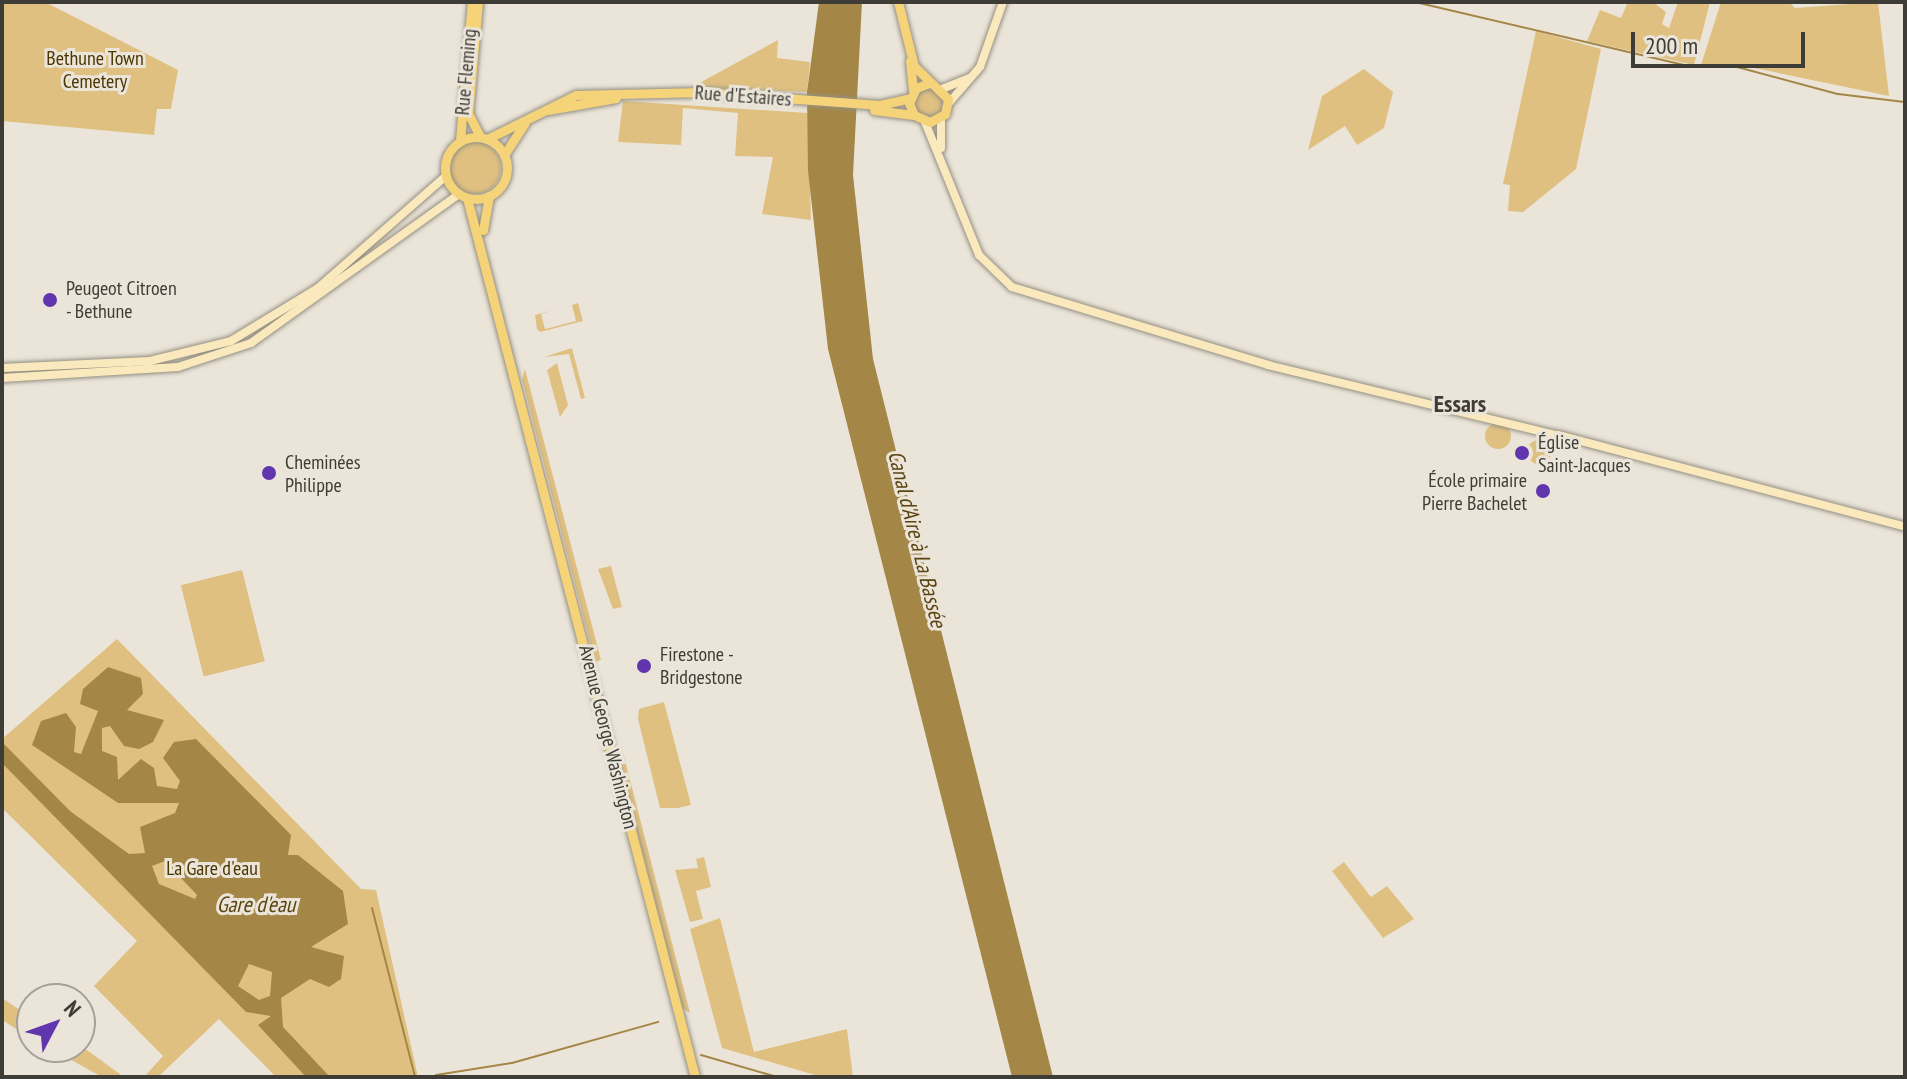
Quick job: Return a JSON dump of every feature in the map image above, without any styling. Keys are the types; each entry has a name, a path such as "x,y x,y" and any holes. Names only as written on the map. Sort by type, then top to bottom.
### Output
{"main road":[{"name":"Rue Fleming","path":"460,141 472,2"},
{"name":"Rue Fleming","path":"478,2 468,113 483,138"},
{"path":"898,2 910,57 914,115"},
{"path":"941,153 941,118 948,104 974,76 1003,2"},
{"path":"910,57 929,83 942,89 948,104"},
{"path":"942,89 974,76"},
{"path":"860,106 911,95 929,83"},
{"name":"Rue d'Estaires","path":"483,138 576,95 809,103"},
{"path":"2,378 47,372 178,367 304,310 428,209 463,196 489,196 505,178 504,155 516,130 556,106 687,98 860,106 914,115 925,122 941,153 987,267 1012,287 1298,371 1905,527"},
{"path":"925,122 941,118"},
{"path":"232,345 318,288 446,176 448,155 460,141 483,138 504,155"},
{"path":"446,176 463,196"},
{"name":"Avenue George Washington","path":"463,196 522,397"},
{"name":"Avenue George Washington","path":"489,196 484,237 695,1077"},
{"path":"2,368 47,372"}],"green space":[{"name":"Bethune Town Cemetery","path":"2,2 45,2 178,70 171,109 157,109 154,135 2,121"},
{"path":"1628,2 1653,2 1666,12 1662,24 1669,28 1678,2 1710,2 1694,65 1587,41 1600,10 1621,18"},
{"path":"1721,2 1789,2 1795,8 1878,2 1889,96 1735,64 1701,65"},
{"path":"1536,31 1601,49 1576,169 1523,212 1508,211 1510,185 1503,184"},
{"path":"778,40 777,58 810,62 807,92 692,87"},
{"path":"1364,69 1393,92 1384,128 1357,145 1345,126 1308,150 1322,96"},
{"path":"929,89 939,93 943,103 939,113 929,117 919,113 915,103 919,93"},
{"path":"623,101 808,113 811,220 762,214 773,157 735,156 738,113 683,108 681,145 618,142"},
{"path":"475,142 493,150 501,168 493,186 475,194 457,186 449,168 457,150"},
{"path":"399,224 318,296 237,345 316,293"},
{"path":"578,303 583,321 540,332 537,329 535,315 553,310 541,314 545,329 576,321 572,305"},
{"path":"572,348 585,398 581,399 569,354 544,357"},
{"path":"557,363 568,405 560,417 547,370"},
{"path":"525,369 601,660 595,662 522,379"},
{"path":"1498,423 1507,427 1511,436 1507,445 1498,449 1489,445 1485,436 1489,427"},
{"path":"1539,440 1550,447 1551,452 1544,463 1539,464 1528,457 1527,452 1534,441"},
{"path":"611,566 622,607 613,609 598,569"},
{"path":"242,570 265,661 204,676 181,585"},
{"name":"La Gare d'eau","path":"117,639 361,889 376,890 418,1077 276,1077 219,1019 158,1077 144,1077 163,1056 96,988 96,984 137,941 2,808 2,739"},
{"path":"664,702 691,805 678,808 660,808 638,719 639,709"},
{"path":"621,745 690,1013 682,1008 618,756"},
{"path":"704,857 711,887 696,891 703,919 690,922 675,870 698,868 696,859"},
{"path":"1344,862 1371,897 1387,886 1414,919 1383,938 1332,871"},
{"path":"720,918 754,1052 847,1029 853,1077 822,1077 722,1048 690,929"},
{"path":"2,998 16,1007 16,1029 2,1020"},
{"path":"96,1057 124,1077 102,1077 77,1063 96,1063"}],"water":[{"name":"Canal d'Aire à La Bassée","path":"819,2 862,2 853,175 873,359 1053,1077 1012,1077 828,349 808,171 807,92"},
{"name":"Gare d'eau","path":"108,667 141,678 143,694 127,710 164,720 153,742 139,749 124,746 110,726 102,728 102,751 117,757 118,780 141,759 154,768 157,786 177,789 180,781 163,758 174,742 196,739 291,835 288,855 298,855 343,891 348,924 311,947 344,956 341,979 329,987 310,979 281,998 283,1027 330,1077 306,1077 258,1025 271,1016 246,1012 2,763 2,742 70,811 129,854 145,853 140,827 175,813 179,803 118,803 32,745 41,721 66,713 76,727 74,752 81,754 98,711 80,704 83,689","holes":["165,861 197,895 195,899 159,884 152,866","249,964 272,972 270,996 259,1000 238,986"]}],"waterway":[{"path":"1415,2 1692,67"},
{"path":"1701,67 1737,67 1838,94 1905,102"},
{"path":"372,908 415,1077"},
{"path":"436,1075 512,1063 658,1022"},
{"path":"701,1055 777,1077"}],"place":[{"name":"Peugeot Citroen - Bethune","path":"50,300"},
{"name":"Église Saint-Jacques","path":"1522,453"},
{"name":"Cheminées Philippe","path":"269,473"},
{"name":"École primaire Pierre Bachelet","path":"1543,491"},
{"name":"Firestone - Bridgestone","path":"644,666"}],"district":[{"name":"Essars","path":"1460,404"}]}
